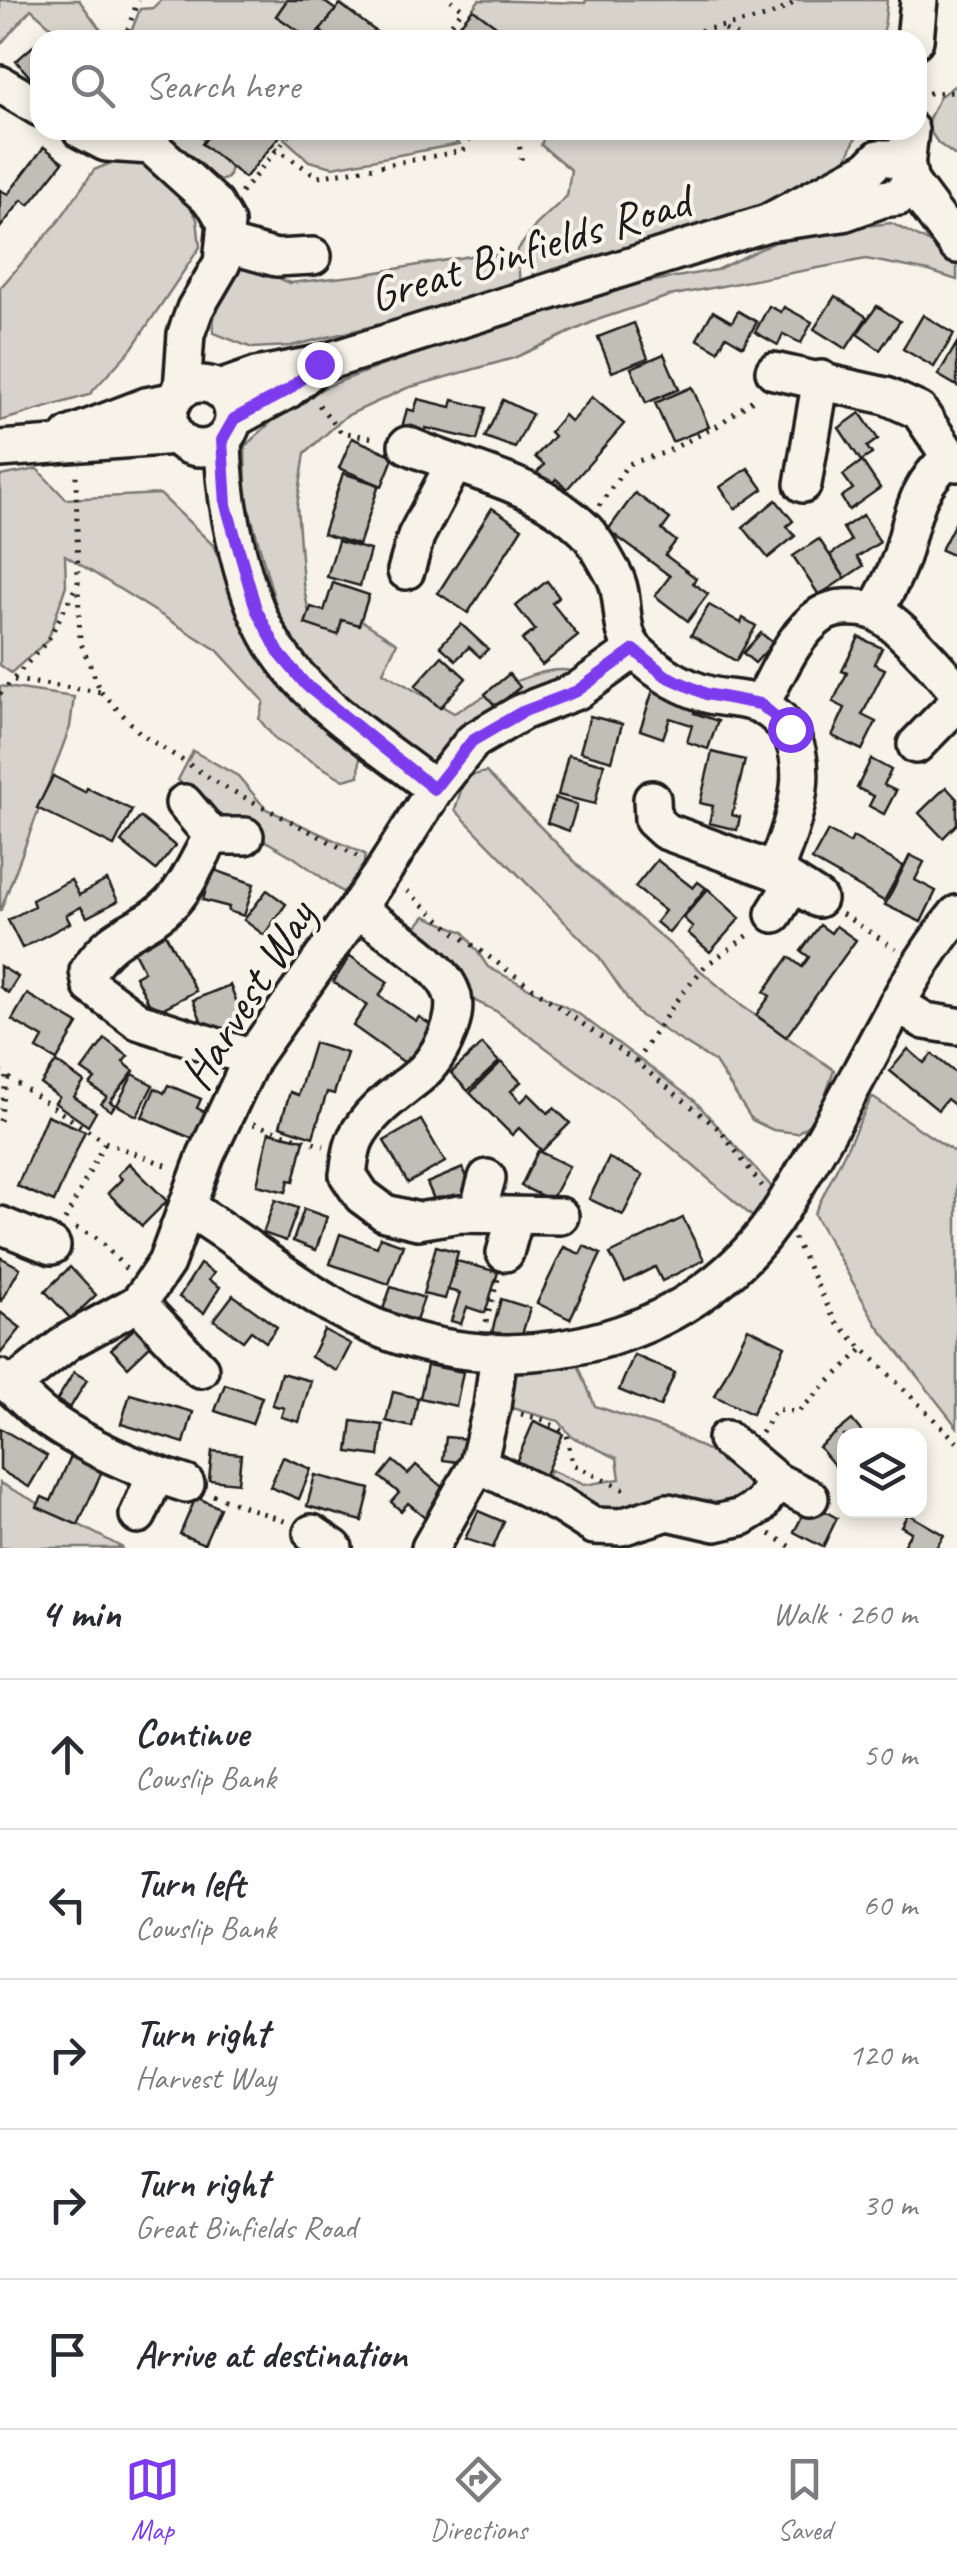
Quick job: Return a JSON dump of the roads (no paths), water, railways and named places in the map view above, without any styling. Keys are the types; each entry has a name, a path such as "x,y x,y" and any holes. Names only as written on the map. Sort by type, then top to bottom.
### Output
{"street":[{"path":"916,30 919,0"},
{"path":"0,84 30,102"},
{"path":"100,140 136,140"},
{"path":"158,140 215,204 226,223 222,263 195,308 186,334 206,404 226,505 256,609 279,653 306,685 434,789"},
{"path":"905,140 889,172 953,242"},
{"name":"Great Binfields Road","path":"47,444 100,421 288,390 319,364 767,224 889,172"},
{"path":"226,244 276,258 312,256"},
{"path":"774,371 886,396 919,410 953,460 932,473 918,496 902,553 874,611"},
{"path":"803,484 821,379"},
{"path":"206,404 169,419 213,493 226,505"},
{"name":"Great Binfields Road","path":"0,450 47,444 182,441 209,448 206,404"},
{"path":"407,445 453,466 490,473 528,488 586,531 619,584 622,616 634,650 666,676 693,688 760,704 790,729 798,754 795,884 774,914"},
{"path":"406,571 416,536 453,466"},
{"path":"760,704 804,632 822,614 841,608 874,611 936,665 957,691"},
{"name":"Harvest Way","path":"143,1297 166,1264 252,1058 384,870 434,789 472,741 522,712 577,691 634,650"},
{"path":"916,745 957,703"},
{"path":"652,799 653,820 664,831 795,884"},
{"path":"184,803 228,836 173,902 119,935 100,952 88,971 91,986 138,1021 252,1058"},
{"path":"357,909 430,964 450,987 454,1001 451,1023 438,1054 419,1077 399,1089 366,1123 350,1155 348,1176 362,1196 384,1213 418,1220 477,1214 560,1216"},
{"path":"193,1193 351,1315 388,1332 488,1353 588,1345 640,1330 687,1304 743,1259 781,1212 919,964 957,914"},
{"path":"897,1004 925,1021 957,1026"},
{"path":"477,1214 487,1178"},
{"path":"506,1253 515,1217"},
{"path":"0,1225 52,1246"},
{"path":"138,1515 171,1479 94,1447 45,1418 6,1382 143,1297 200,1369"},
{"path":"430,1548 478,1464 492,1407 488,1353"},
{"path":"736,1448 776,1481 810,1498"},
{"path":"478,1464 594,1526 620,1527 668,1512 716,1523 742,1517 760,1506 776,1481"}]}
